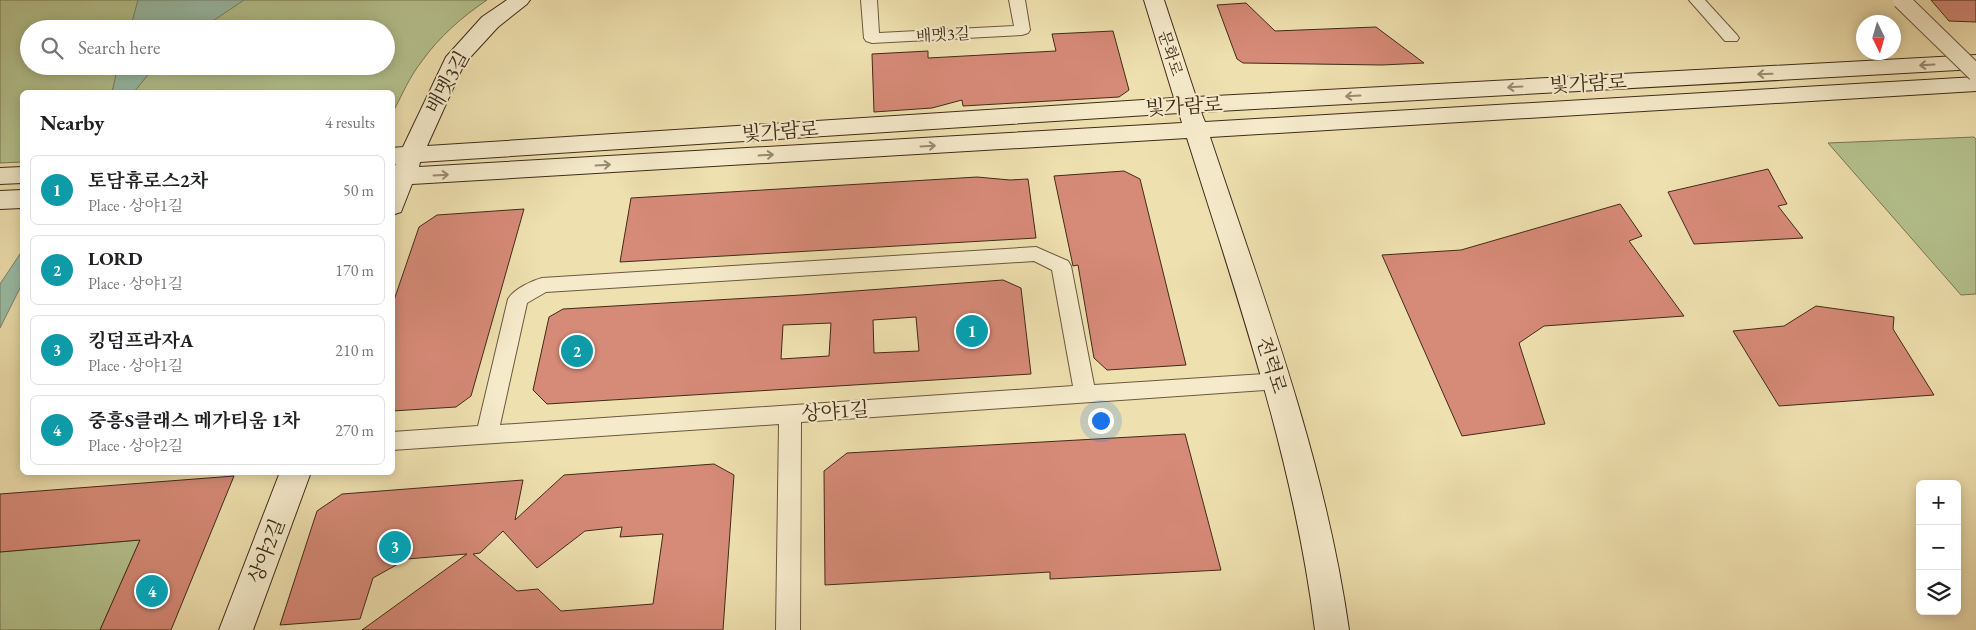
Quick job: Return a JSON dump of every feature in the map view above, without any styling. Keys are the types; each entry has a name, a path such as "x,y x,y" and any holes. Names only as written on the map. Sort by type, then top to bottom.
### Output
{"main road":[{"name":"배멧3길","path":"400,166 454,62 490,22 520,0"},
{"name":"문화로","path":"1154,0 1191,118"},
{"name":"빛가람로","path":"400,166 1191,118 1976,62"},
{"name":"빛가람로","path":"1191,118 1976,84"},
{"name":"전력로","path":"1191,118 1278,381 1306,486 1321,553 1332,630"},
{"path":"395,191 400,166"},
{"path":"0,176 20,175"},
{"path":"0,200 20,198"},
{"name":"상야2길","path":"236,630 295,475"}],"street":[{"name":"배멧3길","path":"869,0 872,38 1022,30 1017,0"},
{"path":"1697,0 1731,38"},
{"path":"1901,0 1976,73"},
{"path":"487,436 518,299 542,285 1036,254 1061,266 1085,393"},
{"name":"상야1길","path":"395,440 487,436 1278,381"},
{"path":"788,630 790,414"}],"shaded area":[{"path":"0,0 487,0 452,28 429,52 406,86 395,108 395,90 20,90 20,162 0,163"},
{"path":"138,0 244,0 214,20 132,20"},
{"path":"116,75 148,75 136,90 112,90"},
{"path":"1974,137 1976,139 1976,294 1961,295 1828,143"},
{"path":"20,254 20,288 0,328 0,284"},
{"path":"140,540 100,630 0,630 0,552"}],"building":[{"path":"1931,0 1976,0 1976,22 1949,21"},
{"path":"1246,3 1275,31 1376,27 1424,63 1382,65 1243,63 1237,59 1217,5"},
{"path":"1113,31 1129,90 1119,97 963,106 962,100 932,108 874,112 872,54 928,51 928,58 1056,51 1052,34"},
{"path":"1768,169 1787,204 1778,206 1803,238 1694,244 1668,192"},
{"path":"1124,171 1140,179 1186,365 1107,370 1094,358 1078,265 1073,266 1054,176"},
{"path":"977,177 1010,180 1028,179 1036,238 620,262 631,198"},
{"path":"1620,204 1642,236 1629,241 1684,316 1544,326 1519,343 1545,424 1462,436 1382,255 1461,250"},
{"path":"524,209 471,396 456,407 395,411 395,297 419,227 437,215"},
{"path":"1003,280 1021,288 1031,374 547,404 533,390 549,317 563,309 801,295","holes":["916,317 919,351 874,353 873,320","831,323 829,356 781,359 783,325"]},
{"path":"1816,306 1894,317 1893,329 1934,395 1779,406 1733,331 1784,326"},
{"path":"1185,434 1221,570 1050,579 1050,572 825,585 824,471 847,453"},
{"path":"714,464 734,475 723,630 362,630 467,554 407,559 373,578 360,619 280,625 317,511 342,494 523,480 515,520 564,475","holes":["622,527 620,537 663,534 653,604 561,611 538,589 517,591 473,554 480,553 503,531 537,568 585,531"]},
{"path":"234,476 171,630 100,630 140,540 0,552 0,494"}],"place":[{"name":"토담휴로스2차","path":"972,331"},
{"name":"LORD","path":"577,351"},
{"name":"킹덤프라자A","path":"395,547"},
{"name":"중흥S클래스 메가티움 1차","path":"152,591"}]}
